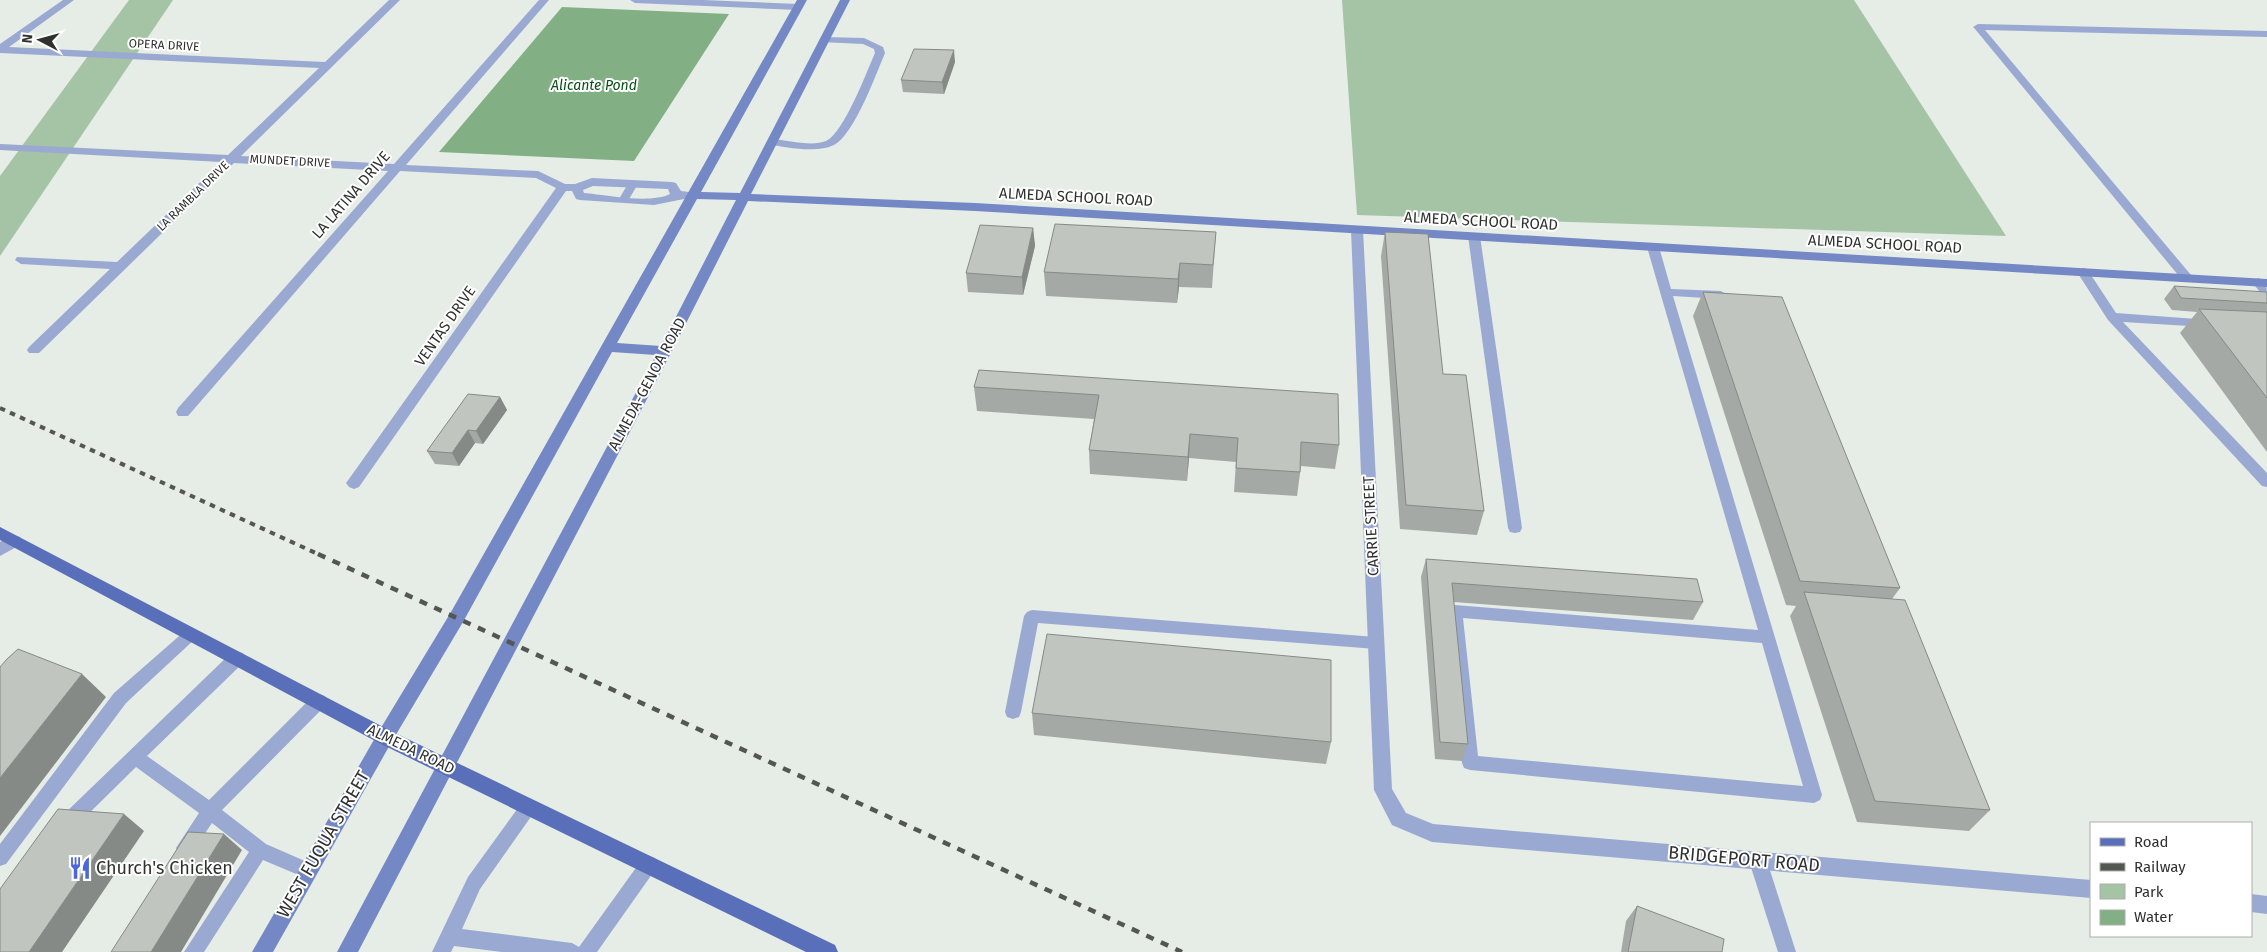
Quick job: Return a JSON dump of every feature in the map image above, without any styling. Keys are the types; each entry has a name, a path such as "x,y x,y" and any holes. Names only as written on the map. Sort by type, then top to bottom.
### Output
{"main road":[{"name":"ALMEDA-GENOA ROAD","path":"444,765 665,351 845,0"},
{"path":"385,737 457,617 800,4"},
{"name":"ALMEDA SCHOOL ROAD","path":"692,195 976,207 2263,282"},
{"path":"608,347 665,351"},
{"name":"ALMEDA ROAD","path":"7,537 385,737 828,952"},
{"name":"WEST FUQUA STREET","path":"262,952 385,737"},
{"path":"347,952 444,765"}],"street":[{"path":"0,49 69,0"},
{"name":"LA RAMBLA DRIVE","path":"34,350 395,0"},
{"name":"LA LATINA DRIVE","path":"183,412 544,0"},
{"path":"636,0 800,4"},
{"name":"OPERA DRIVE","path":"0,49 327,66"},
{"name":"MUNDET DRIVE","path":"0,147 398,166 538,175 569,188 580,196 665,201 676,194 692,195"},
{"name":"MUNDET DRIVE","path":"569,188 592,182 672,186 676,194"},
{"name":"VENTAS DRIVE","path":"354,484 569,188"},
{"name":"CARRIE STREET","path":"1357,230 1383,790 1399,818"},
{"path":"21,260 120,266"},
{"path":"0,550 7,537"},
{"name":"BRIDGEPORT ROAD","path":"1399,818 1432,833 2090,889"},
{"path":"2252,903 2267,905"}],"lane":[{"path":"2187,278 1978,27 2267,34"},
{"path":"772,142 824,144 836,141 844,130 880,54 878,47 864,41 824,40"},
{"path":"624,199 633,184"},
{"path":"1474,236 1515,528"},
{"path":"1653,247 1768,637 1814,795 1470,763 1455,611 1768,637"},
{"path":"2083,272 2112,317 2267,482"},
{"path":"2263,282 2267,292"},
{"path":"1666,292 1731,296"},
{"path":"2112,317 2218,323"},
{"path":"1013,712 1032,616 1376,643"},
{"path":"0,858 120,698 190,634"},
{"path":"55,839 66,824 237,658"},
{"path":"178,858 210,811 319,702"},
{"path":"135,757 260,850 308,871"},
{"path":"529,806 474,883 445,944 572,952"},
{"path":"193,952 260,850"},
{"path":"1758,861 1787,952"},
{"path":"586,952 649,864"}],"green space":[{"path":"129,0 173,0 0,256 0,176"},
{"path":"1342,0 1854,0 2006,236 1357,215"}],"water":[{"name":"Alicante Pond","path":"562,7 729,14 634,161 439,152"}],"building":[{"path":"914,49 954,50 942,82 901,80"},
{"path":"1055,224 1216,232 1213,265 1180,263 1178,279 1044,272"},
{"path":"980,225 1033,228 1022,277 966,273"},
{"path":"1385,232 1428,234 1443,374 1466,375 1484,511 1406,505"},
{"path":"2174,286 2266,292 2267,303 2181,298"},
{"path":"1703,292 1782,297 1900,588 1800,581"},
{"path":"2199,309 2267,312 2267,398"},
{"path":"979,370 1338,394 1339,445 1301,442 1300,472 1236,468 1238,438 1190,434 1188,457 1089,450 1099,395 974,387"},
{"path":"468,394 500,397 476,431 468,430 452,453 427,451"},
{"path":"1426,559 1697,579 1703,602 1452,583 1468,744 1440,742"},
{"path":"1804,592 1905,600 1990,810 1875,801"},
{"path":"1047,634 1331,660 1331,742 1032,713"},
{"path":"18,649 82,674 0,778 0,667"},
{"path":"58,809 124,814 29,952 0,952 0,889"},
{"path":"188,832 224,834 151,952 111,952"},
{"path":"1637,906 1724,939 1722,952 1628,952"}],"railway":[{"path":"0,408 320,555"},
{"path":"318,554 1182,952"}],"place":[{"name":"Church's Chicken","path":"80,868"}]}
